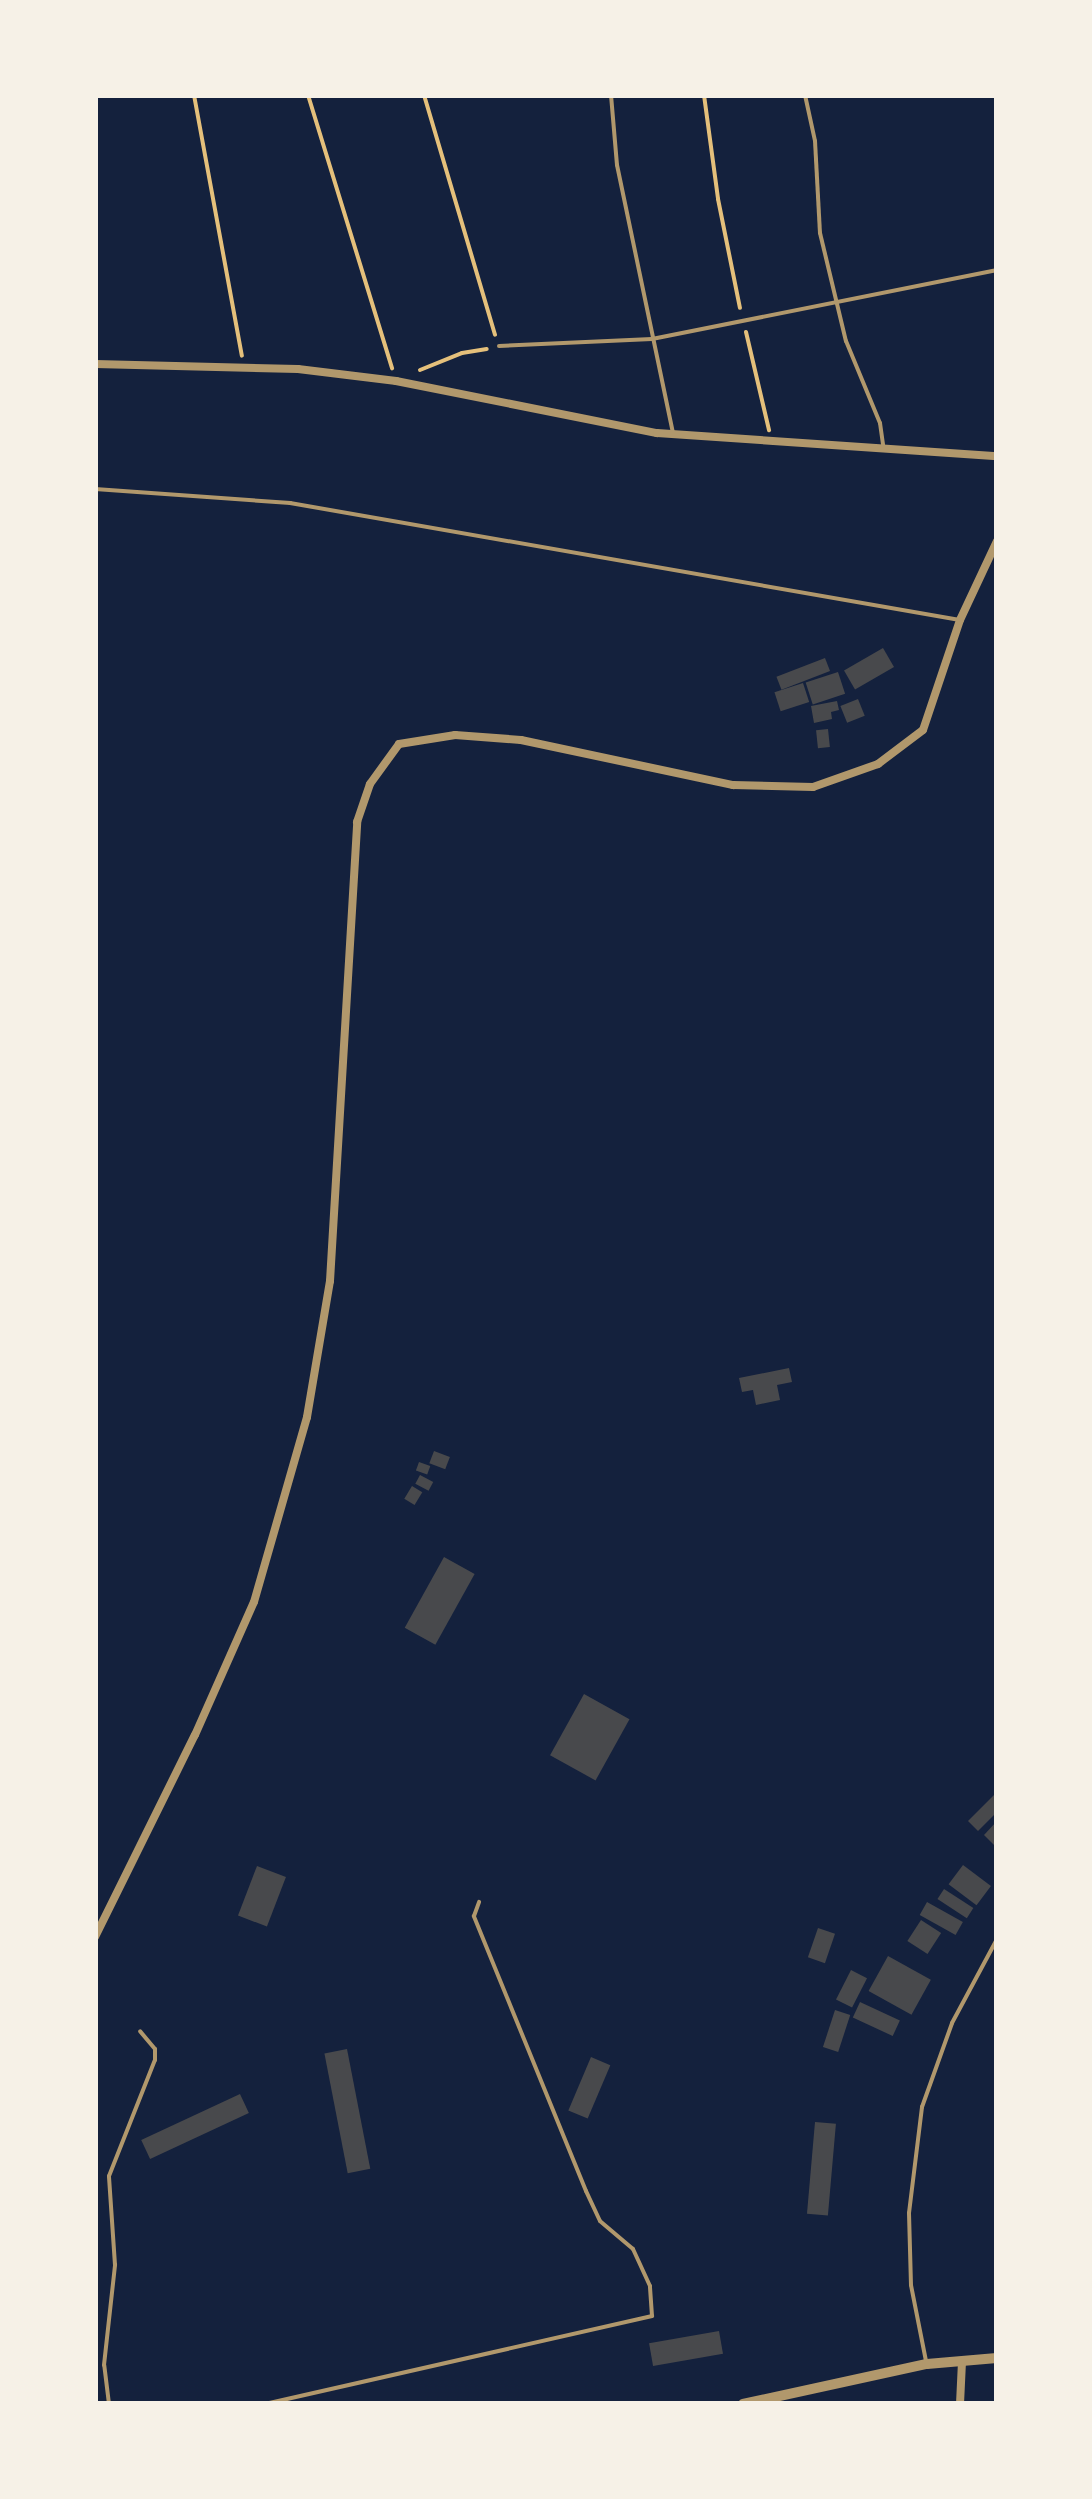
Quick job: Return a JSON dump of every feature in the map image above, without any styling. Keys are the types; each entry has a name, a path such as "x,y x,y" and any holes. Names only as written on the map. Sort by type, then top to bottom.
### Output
{"street":[{"path":"95,364 244,365 396,380 638,430 997,456"},
{"path":"95,1937 247,1618 272,1547 307,1417 330,1281 357,822 377,773 399,744 420,737 492,736 734,785 812,787 878,764 924,730 960,620 997,541"},
{"path":"743,2404 926,2364 997,2358"},
{"path":"960,2404 962,2362"}],"lane":[{"path":"610,95 617,166 673,432"},
{"path":"805,95 816,155 820,233 846,341 880,424 883,446"},
{"path":"969,95 989,95"},
{"path":"498,346 652,338 744,324 997,270"},
{"path":"95,489 290,503 960,620"},
{"path":"265,2404 652,2316 650,2286 633,2249 600,2222 593,2206 474,1916 479,1902"},
{"path":"926,2364 911,2285 910,2231 922,2107 952,2023 997,1939"},
{"path":"109,2404 104,2365 114,2265 110,2176 154,2060 156,2048 140,2031"}],"path":[{"path":"194,95 244,365"},
{"path":"308,95 396,380 462,353 498,346 424,95"},
{"path":"704,95 718,199 771,439"}],"building":[{"path":"883,648 894,667 855,690 844,670"},
{"path":"825,658 830,671 781,690 776,677"},
{"path":"838,672 845,694 813,704 806,683"},
{"path":"803,683 809,702 781,711 774,692"},
{"path":"858,699 865,716 847,723 840,706"},
{"path":"837,701 839,710 831,712 832,719 814,723 811,706"},
{"path":"828,729 830,747 818,748 816,730"},
{"path":"789,1368 792,1382 777,1385 780,1400 756,1405 753,1390 742,1392 739,1378"},
{"path":"434,1451 450,1457 445,1469 429,1463"},
{"path":"419,1462 430,1466 427,1475 416,1470"},
{"path":"420,1475 433,1482 429,1491 415,1484"},
{"path":"412,1486 422,1492 415,1505 404,1499"},
{"path":"444,1557 475,1574 435,1645 405,1628"},
{"path":"584,1694 629,1719 596,1780 550,1755"},
{"path":"997,1792 997,1812 978,1831 968,1821"},
{"path":"997,1821 997,1848 984,1835"},
{"path":"963,1865 991,1886 977,1905 949,1884"},
{"path":"257,1866 286,1877 267,1927 238,1915"},
{"path":"944,1889 973,1908 967,1918 937,1899"},
{"path":"927,1902 963,1922 956,1935 920,1915"},
{"path":"921,1920 941,1933 928,1954 907,1941"},
{"path":"818,1928 835,1934 825,1963 808,1957"},
{"path":"888,1956 931,1980 911,2015 869,1991"},
{"path":"851,1970 867,1978 852,2008 836,1999"},
{"path":"860,2002 900,2021 893,2036 853,2017"},
{"path":"835,2010 850,2015 838,2052 823,2047"},
{"path":"347,2049 370,2169 348,2173 324,2053"},
{"path":"591,2057 610,2065 588,2119 568,2110"},
{"path":"240,2094 249,2113 150,2159 141,2140"},
{"path":"815,2122 836,2124 828,2215 807,2214"},
{"path":"719,2331 723,2354 653,2366 649,2343"}]}
